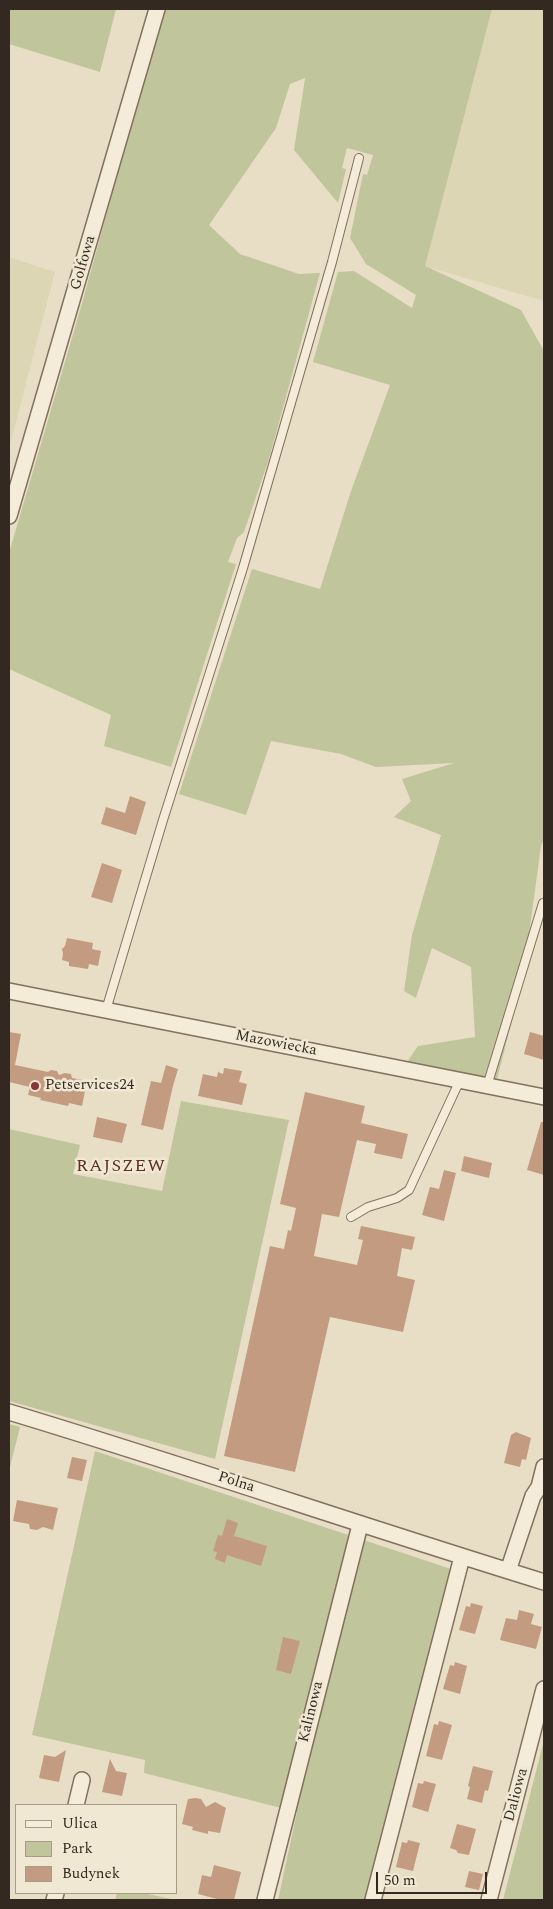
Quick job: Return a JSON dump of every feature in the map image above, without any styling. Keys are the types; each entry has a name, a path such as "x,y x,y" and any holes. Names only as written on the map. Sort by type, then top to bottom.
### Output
{"street":[{"name":"Golfowa","path":"9,516 157,9"},
{"name":"Mazowiecka","path":"9,990 544,1097"},
{"name":"Polna","path":"9,1412 203,1472 294,1501 360,1525 544,1582"},
{"path":"508,1571 533,1496 539,1487 544,1467"},
{"name":"Kalinowa","path":"265,1900 360,1525"},
{"path":"373,1900 462,1557"},
{"name":"Daliowa","path":"489,1900 544,1689"},
{"path":"76,1804 82,1780"}],"lane":[{"path":"106,1010 163,820 243,568 332,262 359,158"},
{"path":"488,1086 543,902"},
{"path":"351,1217 368,1207 397,1198 409,1190 416,1170 460,1080"}],"shaded area":[{"path":"492,9 544,9 544,301 424,266"},
{"path":"9,257 55,272 9,449"}],"green space":[{"path":"9,9 116,9 100,72 9,44"},
{"path":"163,9 492,9 425,266 521,310 544,351 544,839 541,846 523,978 496,1083 405,1065 418,1046 475,1037 471,967 432,948 416,998 404,991 412,935 441,835 394,817 411,801 402,779 454,763 376,767 341,754 271,741 246,815 179,794 252,569 320,589 351,491 390,385 313,362 338,272 354,271 412,308 416,295 366,264 350,238 363,174 367,175 373,155 347,148 342,168 346,169 338,203 294,150 305,78 290,84 276,128 209,225 240,254 299,274 320,273 269,459 244,532 237,538 228,562 236,564 171,767 104,746 111,715 9,669 9,553 81,307"},
{"path":"181,1101 289,1120 215,1459 9,1401 9,1129 80,1145 73,1174 162,1191"},
{"path":"9,1424 20,1427 9,1471"},
{"path":"95,1451 460,1572 374,1900 278,1900 297,1812 144,1773 145,1760 32,1735"},
{"path":"544,1740 544,1900 503,1900"},
{"path":"117,1894 148,1894 176,1900 115,1900"}],"building":[{"path":"130,796 146,802 136,835 101,824 106,807 125,813"},
{"path":"102,863 122,870 112,903 91,897"},
{"path":"67,938 93,943 92,949 101,951 98,966 89,964 88,969 69,966 69,962 62,960 62,949"},
{"path":"9,1032 21,1034 15,1065 48,1072 51,1070 57,1071 59,1075 71,1074 72,1078 87,1081 82,1106 69,1103 68,1106 40,1100 41,1098 28,1095 30,1087 9,1082"},
{"path":"530,1032 544,1036 544,1060 524,1054"},
{"path":"166,1065 178,1069 163,1130 141,1125 151,1081 161,1083"},
{"path":"224,1068 242,1071 239,1082 247,1084 242,1105 198,1096 203,1074 217,1077 218,1072 223,1074"},
{"path":"305,1092 365,1106 361,1123 408,1134 402,1159 374,1153 376,1144 357,1140 339,1217 322,1214 314,1256 357,1265 363,1240 358,1239 361,1226 415,1237 412,1250 402,1248 397,1276 415,1280 403,1332 330,1317 295,1472 224,1456 270,1246 284,1249 288,1230 291,1231 296,1208 280,1204"},
{"path":"97,1117 127,1124 122,1143 93,1137"},
{"path":"541,1122 544,1122 544,1175 527,1170"},
{"path":"464,1156 492,1163 489,1178 461,1171"},
{"path":"444,1170 456,1173 444,1221 422,1215 430,1187 439,1189"},
{"path":"516,1432 531,1438 526,1460 522,1459 520,1467 504,1463 511,1435"},
{"path":"72,1457 87,1460 82,1481 67,1478"},
{"path":"17,1500 58,1508 53,1530 43,1527 37,1530 30,1529 29,1524 13,1521"},
{"path":"227,1519 238,1523 234,1536 267,1546 261,1566 227,1555 225,1563 215,1559 217,1552 213,1551 218,1535 222,1536"},
{"path":"471,1603 483,1606 475,1634 459,1630 466,1606 470,1607"},
{"path":"519,1610 534,1614 531,1624 542,1627 536,1649 500,1640 506,1618 517,1620"},
{"path":"283,1637 300,1641 291,1674 276,1670"},
{"path":"455,1662 467,1666 460,1694 443,1689 450,1665 454,1666"},
{"path":"439,1721 452,1725 442,1760 426,1756 434,1724 438,1725"},
{"path":"66,1750 59,1782 39,1778 44,1755 55,1757"},
{"path":"110,1759 116,1771 127,1773 122,1796 102,1792"},
{"path":"473,1766 493,1771 488,1791 485,1790 482,1803 467,1799"},
{"path":"424,1781 436,1784 428,1812 412,1807 418,1783 423,1784"},
{"path":"188,1799 201,1799 206,1807 215,1802 226,1808 220,1833 208,1831 208,1834 192,1830 193,1827 182,1824"},
{"path":"457,1824 476,1829 469,1855 458,1853 450,1848"},
{"path":"408,1840 420,1843 413,1871 396,1867 402,1842 407,1843"},
{"path":"214,1865 241,1872 234,1900 221,1900 198,1894 202,1875 211,1877"},
{"path":"469,1871 483,1874 479,1890 465,1887"}],"place":[{"name":"Petservices24","path":"35,1086"}],"district":[{"name":"RAJSZEW","path":"121,1167"}]}
